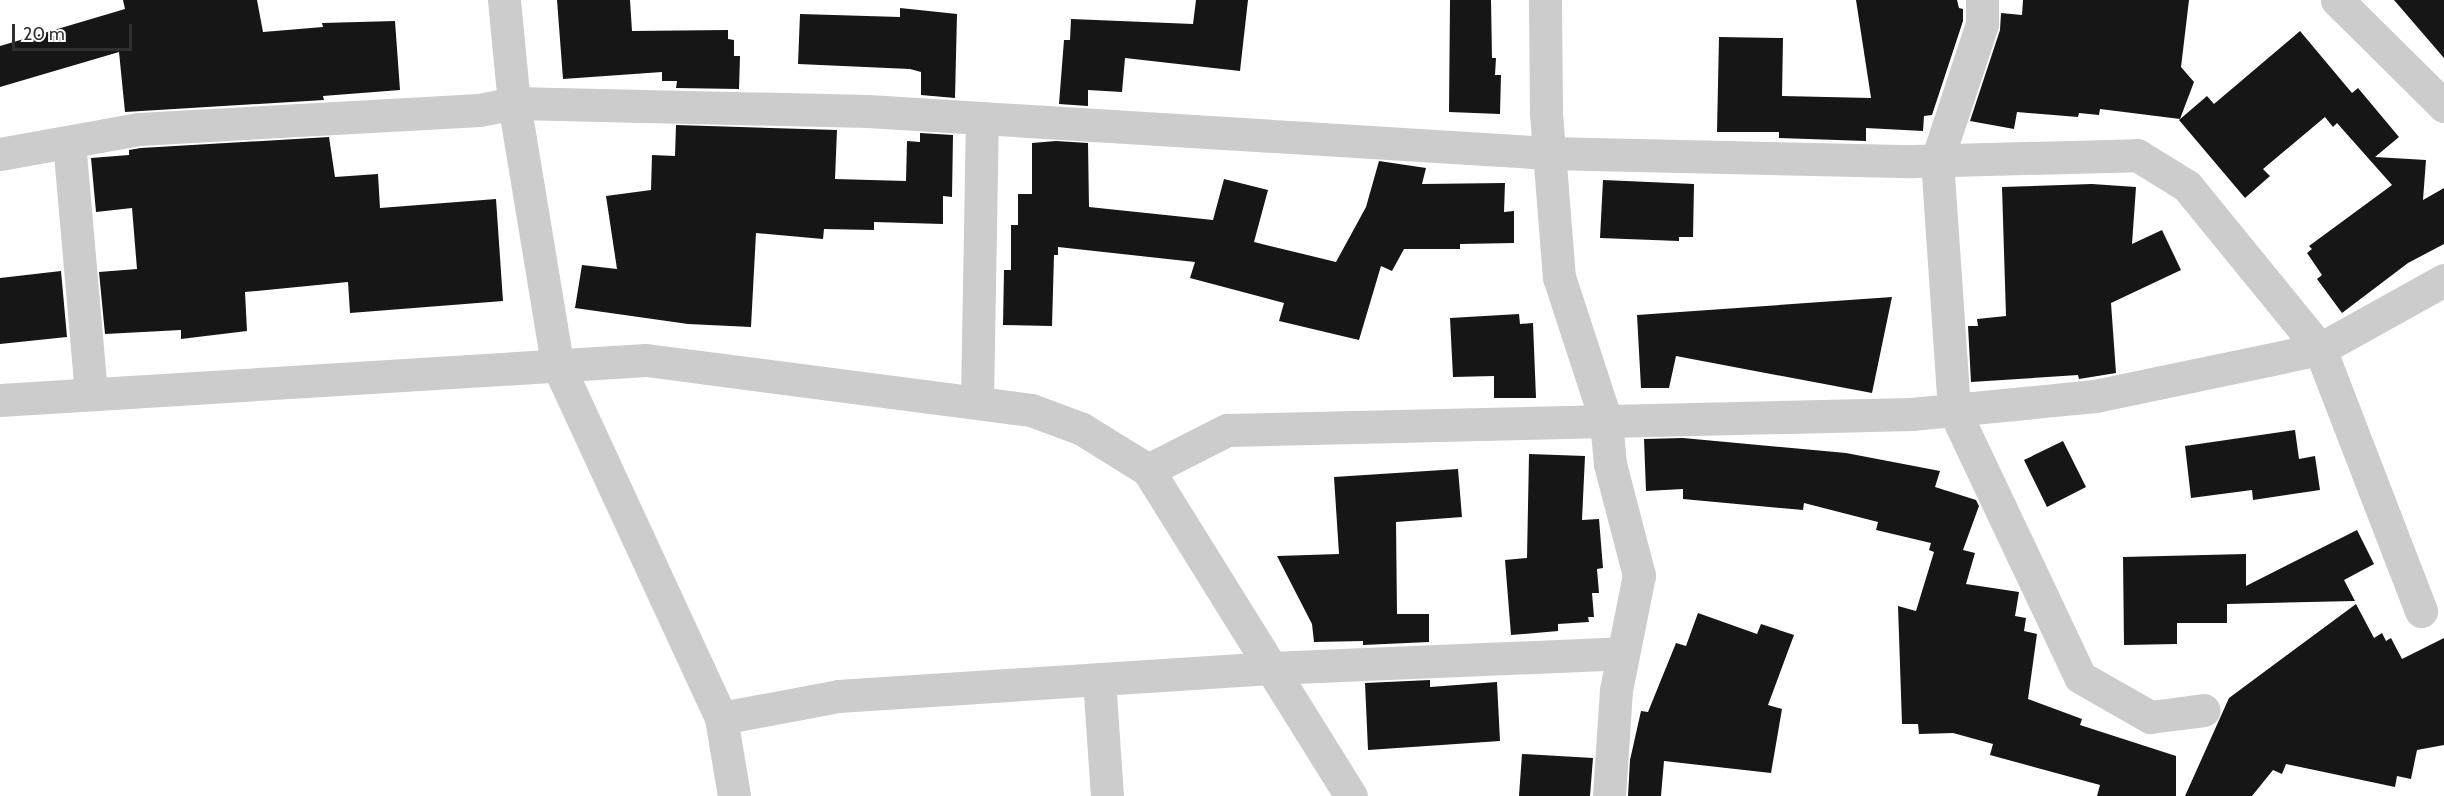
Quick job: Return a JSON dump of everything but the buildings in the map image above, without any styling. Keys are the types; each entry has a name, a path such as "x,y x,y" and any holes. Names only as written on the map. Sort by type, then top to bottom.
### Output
{"street":[{"path":"504,0 514,103 556,363 721,718 734,796"},
{"path":"1545,0 1549,153 1559,277 1606,421 1610,464 1639,575 1622,653 1609,796"},
{"path":"1982,0 1982,24 1937,160 1954,410 2080,677 2150,717 2204,710"},
{"path":"2337,0 2444,106"},
{"path":"0,154 139,129 479,110 514,103 868,111 1549,153 1937,160 2138,155 2187,186 2320,349 2421,611"},
{"path":"977,401 982,117"},
{"path":"69,142 91,394"},
{"path":"1148,470 1227,430 1954,410 2095,396 2320,349 2444,280"},
{"path":"0,400 556,363 646,360 830,387 977,401 1031,410 1082,429 1148,470 1351,796"},
{"path":"721,718 838,696 1271,668 1622,653"},
{"path":"1099,679 1107,796"}]}
